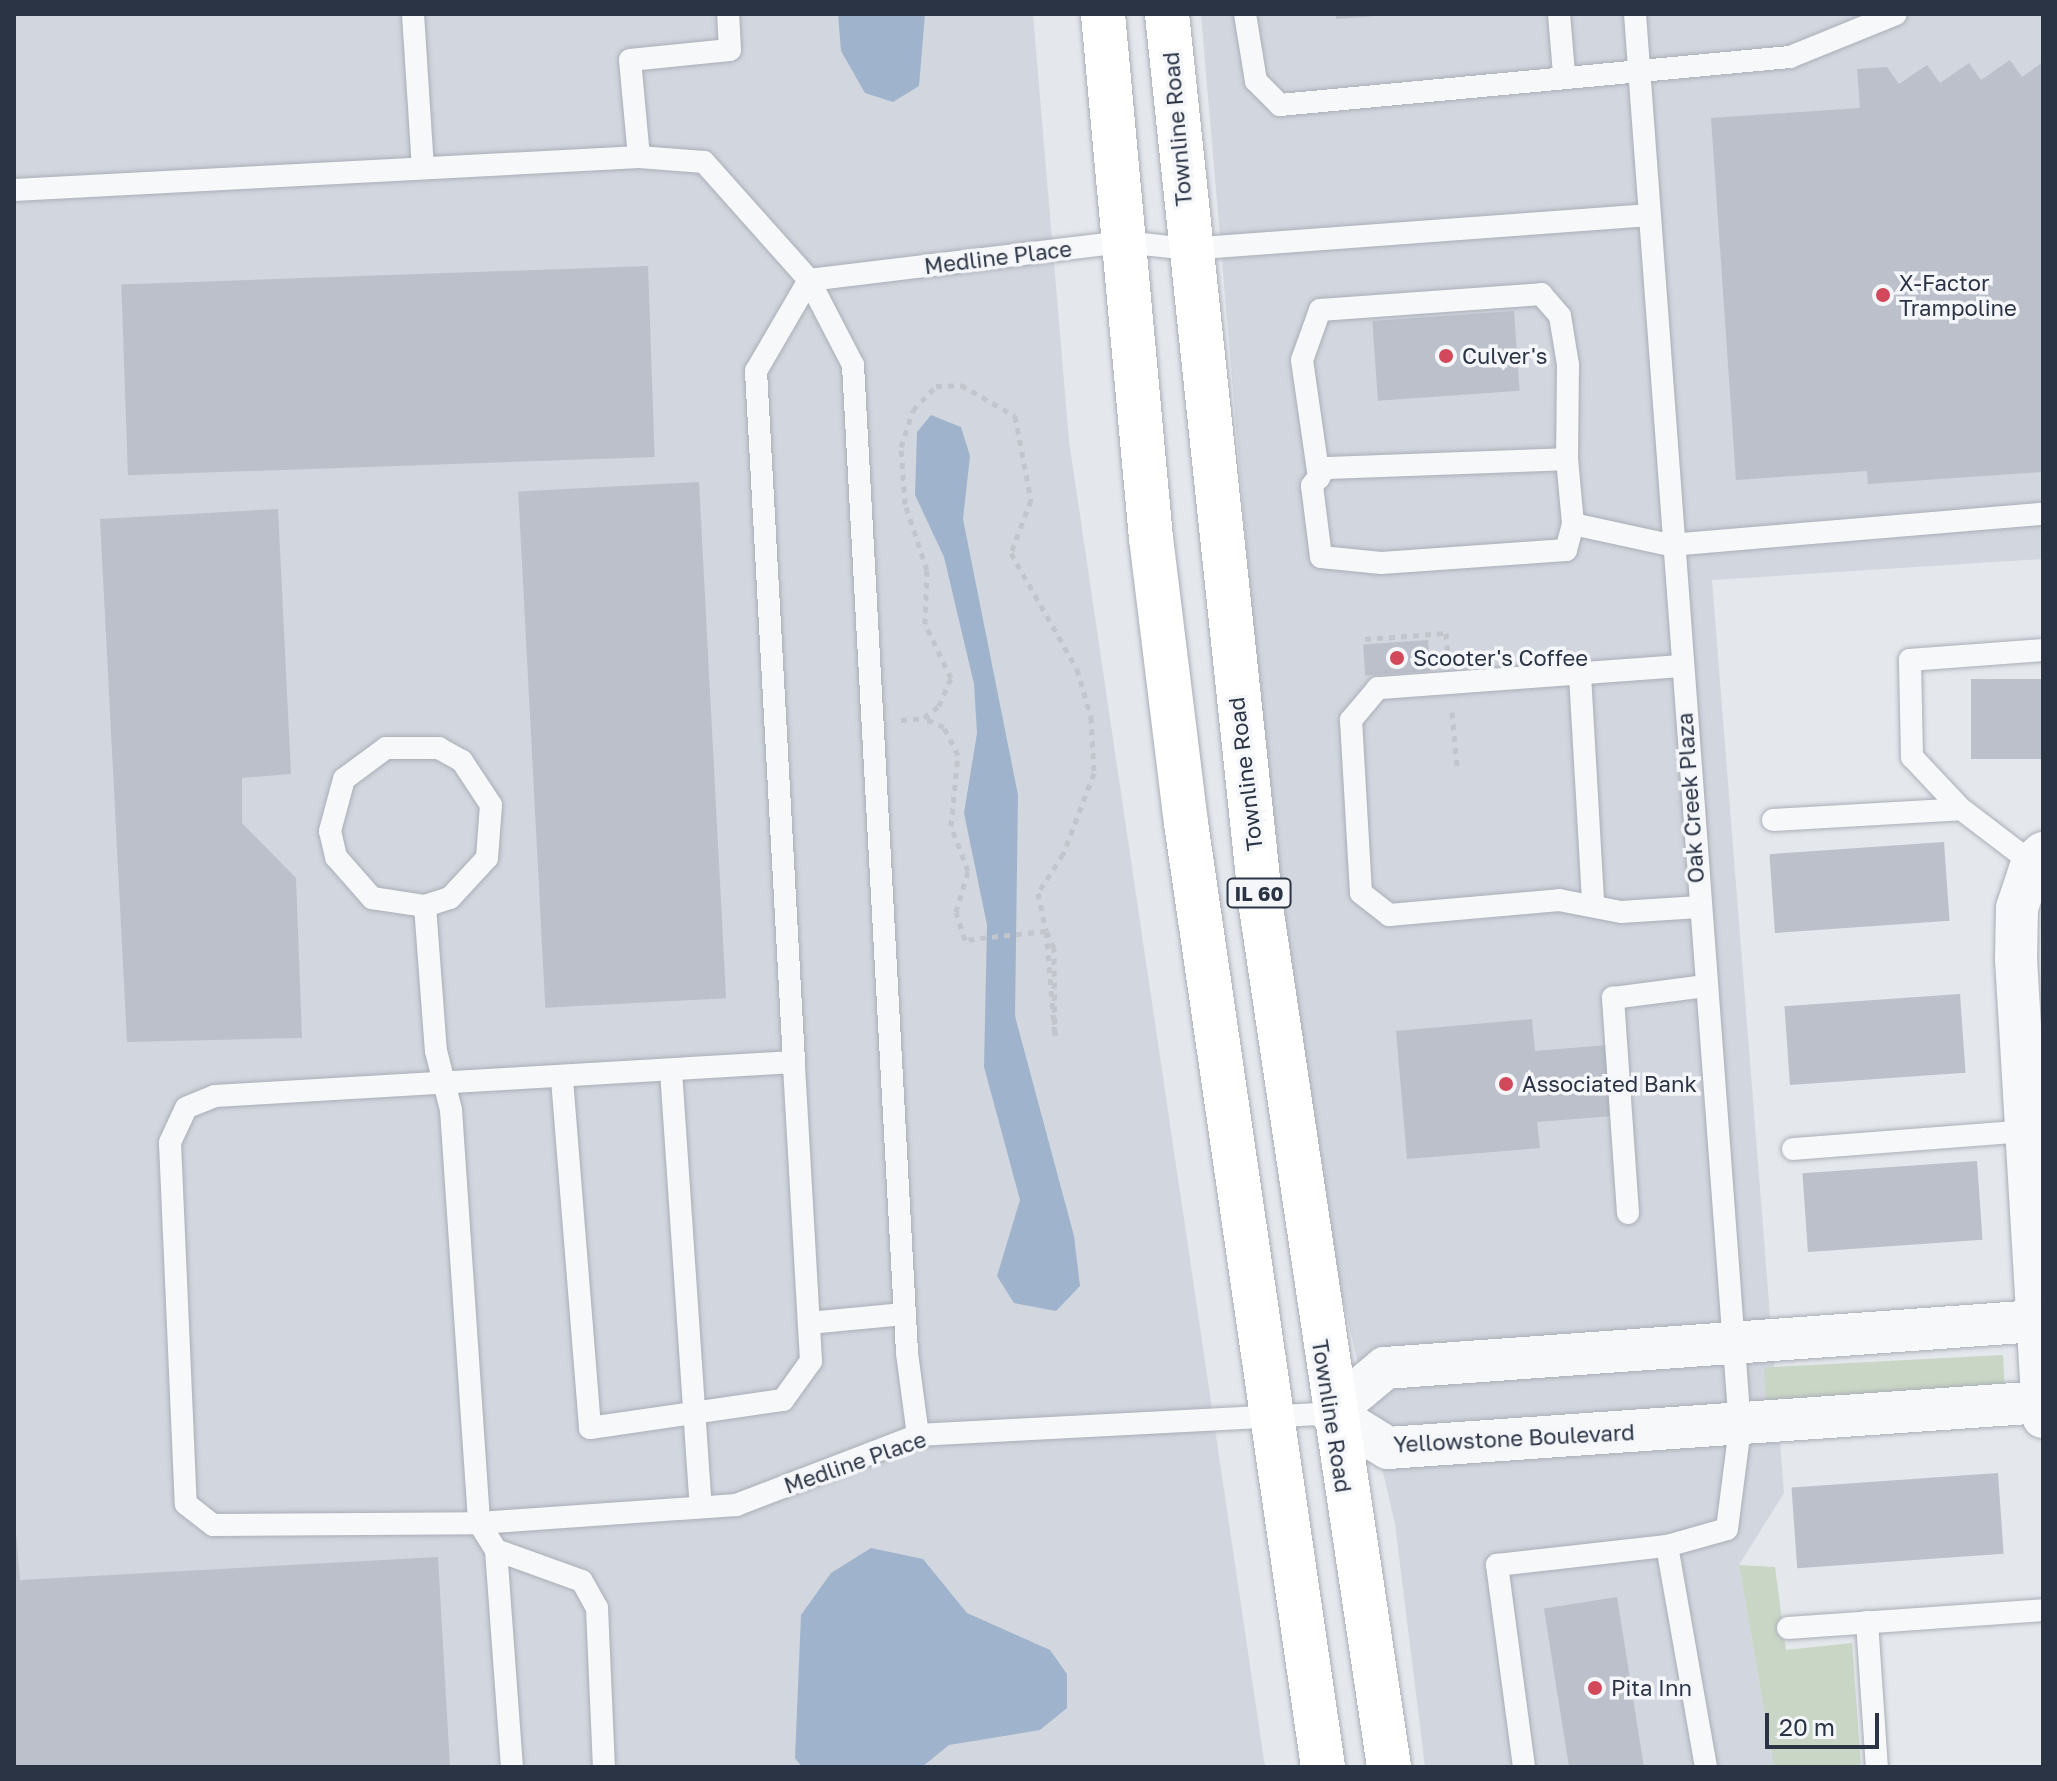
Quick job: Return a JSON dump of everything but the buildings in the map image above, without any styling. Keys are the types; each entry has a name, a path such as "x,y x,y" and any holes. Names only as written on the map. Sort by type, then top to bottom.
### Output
{"main road":[{"name":"IL 60","path":"1103,14 1182,791 1323,1767"},
{"name":"Townline Road","path":"1167,14 1188,249 1259,892 1331,1413 1389,1767"}],"street":[{"path":"2038,858 2017,908 2032,1039 2027,1131 2038,1217 2036,1321 2043,1417"},
{"path":"1331,1413 1385,1368 1734,1340 2036,1321"},
{"name":"Yellowstone Boulevard","path":"1331,1413 1388,1448 1740,1427 2042,1402"}],"lane":[{"path":"413,14 423,167"},
{"path":"639,157 630,60 730,50 728,14"},
{"path":"1245,14 1256,81 1280,105 1638,66 1790,57 1896,14"},
{"path":"1559,14 1564,74"},
{"name":"Oak Creek Plaza","path":"1635,14 1670,545 1740,1427 1727,1529 1667,1546"},
{"path":"14,190 639,157 704,162 809,280 853,365 904,1314 918,1435"},
{"name":"Medline Place","path":"809,280 1124,242 1188,249 1646,215"},
{"path":"562,1079 590,1428 694,1418 783,1400 811,1361 756,371 809,280"},
{"path":"1319,478 1302,360 1320,310 1541,294 1560,316 1568,365 1567,459 1573,524 1566,550 1381,563 1321,557 1312,486 1319,478 1325,468 1567,459"},
{"path":"1573,524 1670,545 2043,514"},
{"path":"2038,858 1961,809 1912,757 1910,660 2043,650"},
{"path":"1680,666 1378,688 1351,720 1361,893 1389,915 1593,903 1621,912 1699,907"},
{"path":"1580,675 1593,903"},
{"path":"386,748 439,748 480,780 491,805 487,858 450,898 425,906 372,898 336,857 333,804 344,779 386,748"},
{"path":"1773,820 1961,809"},
{"path":"425,906 444,1087 479,1523 496,1550 512,1767"},
{"path":"1628,1213 1613,998 1706,986"},
{"path":"444,1087 794,1062"},
{"path":"671,1071 701,1507"},
{"name":"Medline Place","path":"444,1087 215,1096 173,1123 186,1504 213,1525 479,1523 736,1505 918,1435 1270,1411 1331,1413"},
{"path":"1793,1149 2027,1131"},
{"path":"809,1323 904,1314"},
{"path":"1524,1767 1497,1565 1667,1546 1706,1767"},
{"path":"496,1550 582,1581 597,1608 604,1767"},
{"path":"1788,1628 2043,1610"},
{"path":"1867,1622 1877,1767"}],"path":[{"path":"1046,931 965,940 956,912 968,871 951,826 958,755 944,727 924,718 939,706 951,678 925,624 927,570 905,504 901,447 913,410 936,386 961,385 1015,416 1031,500 1011,553 1077,669 1091,717 1094,773 1063,854 1038,893 1046,931 1055,1036 1054,948 1046,931"}],"shaded area":[{"path":"14,14 1033,14 1069,441 1265,1767 14,1767"},
{"path":"1201,14 2043,14 2043,559 1712,580 1784,1493 1739,1565 1774,1767 1425,1767 1395,1524 1340,1286 1268,800"}],"green space":[{"path":"2003,1355 2005,1390 1766,1402 1764,1368"},
{"path":"1739,1565 1775,1567 1786,1650 1852,1643 1861,1767 1774,1767"}],"water":[{"path":"838,14 925,14 919,86 893,102 865,93 841,51"},
{"path":"931,415 961,427 970,456 963,519 1018,795 1015,1016 1074,1236 1080,1286 1056,1311 1014,1303 997,1276 1020,1200 984,1067 987,925 964,813 977,733 974,684 944,557 915,495 917,432"},
{"path":"871,1548 923,1559 967,1613 1050,1650 1067,1674 1067,1708 1040,1730 949,1745 922,1767 802,1767 795,1758 801,1615 831,1573"}],"place":[{"name":"X-Factor Trampoline","path":"1883,295"},
{"name":"Culver's","path":"1446,356"},
{"name":"Scooter's Coffee","path":"1397,658"},
{"name":"Associated Bank","path":"1506,1084"},
{"name":"Pita Inn","path":"1595,1688"}]}
